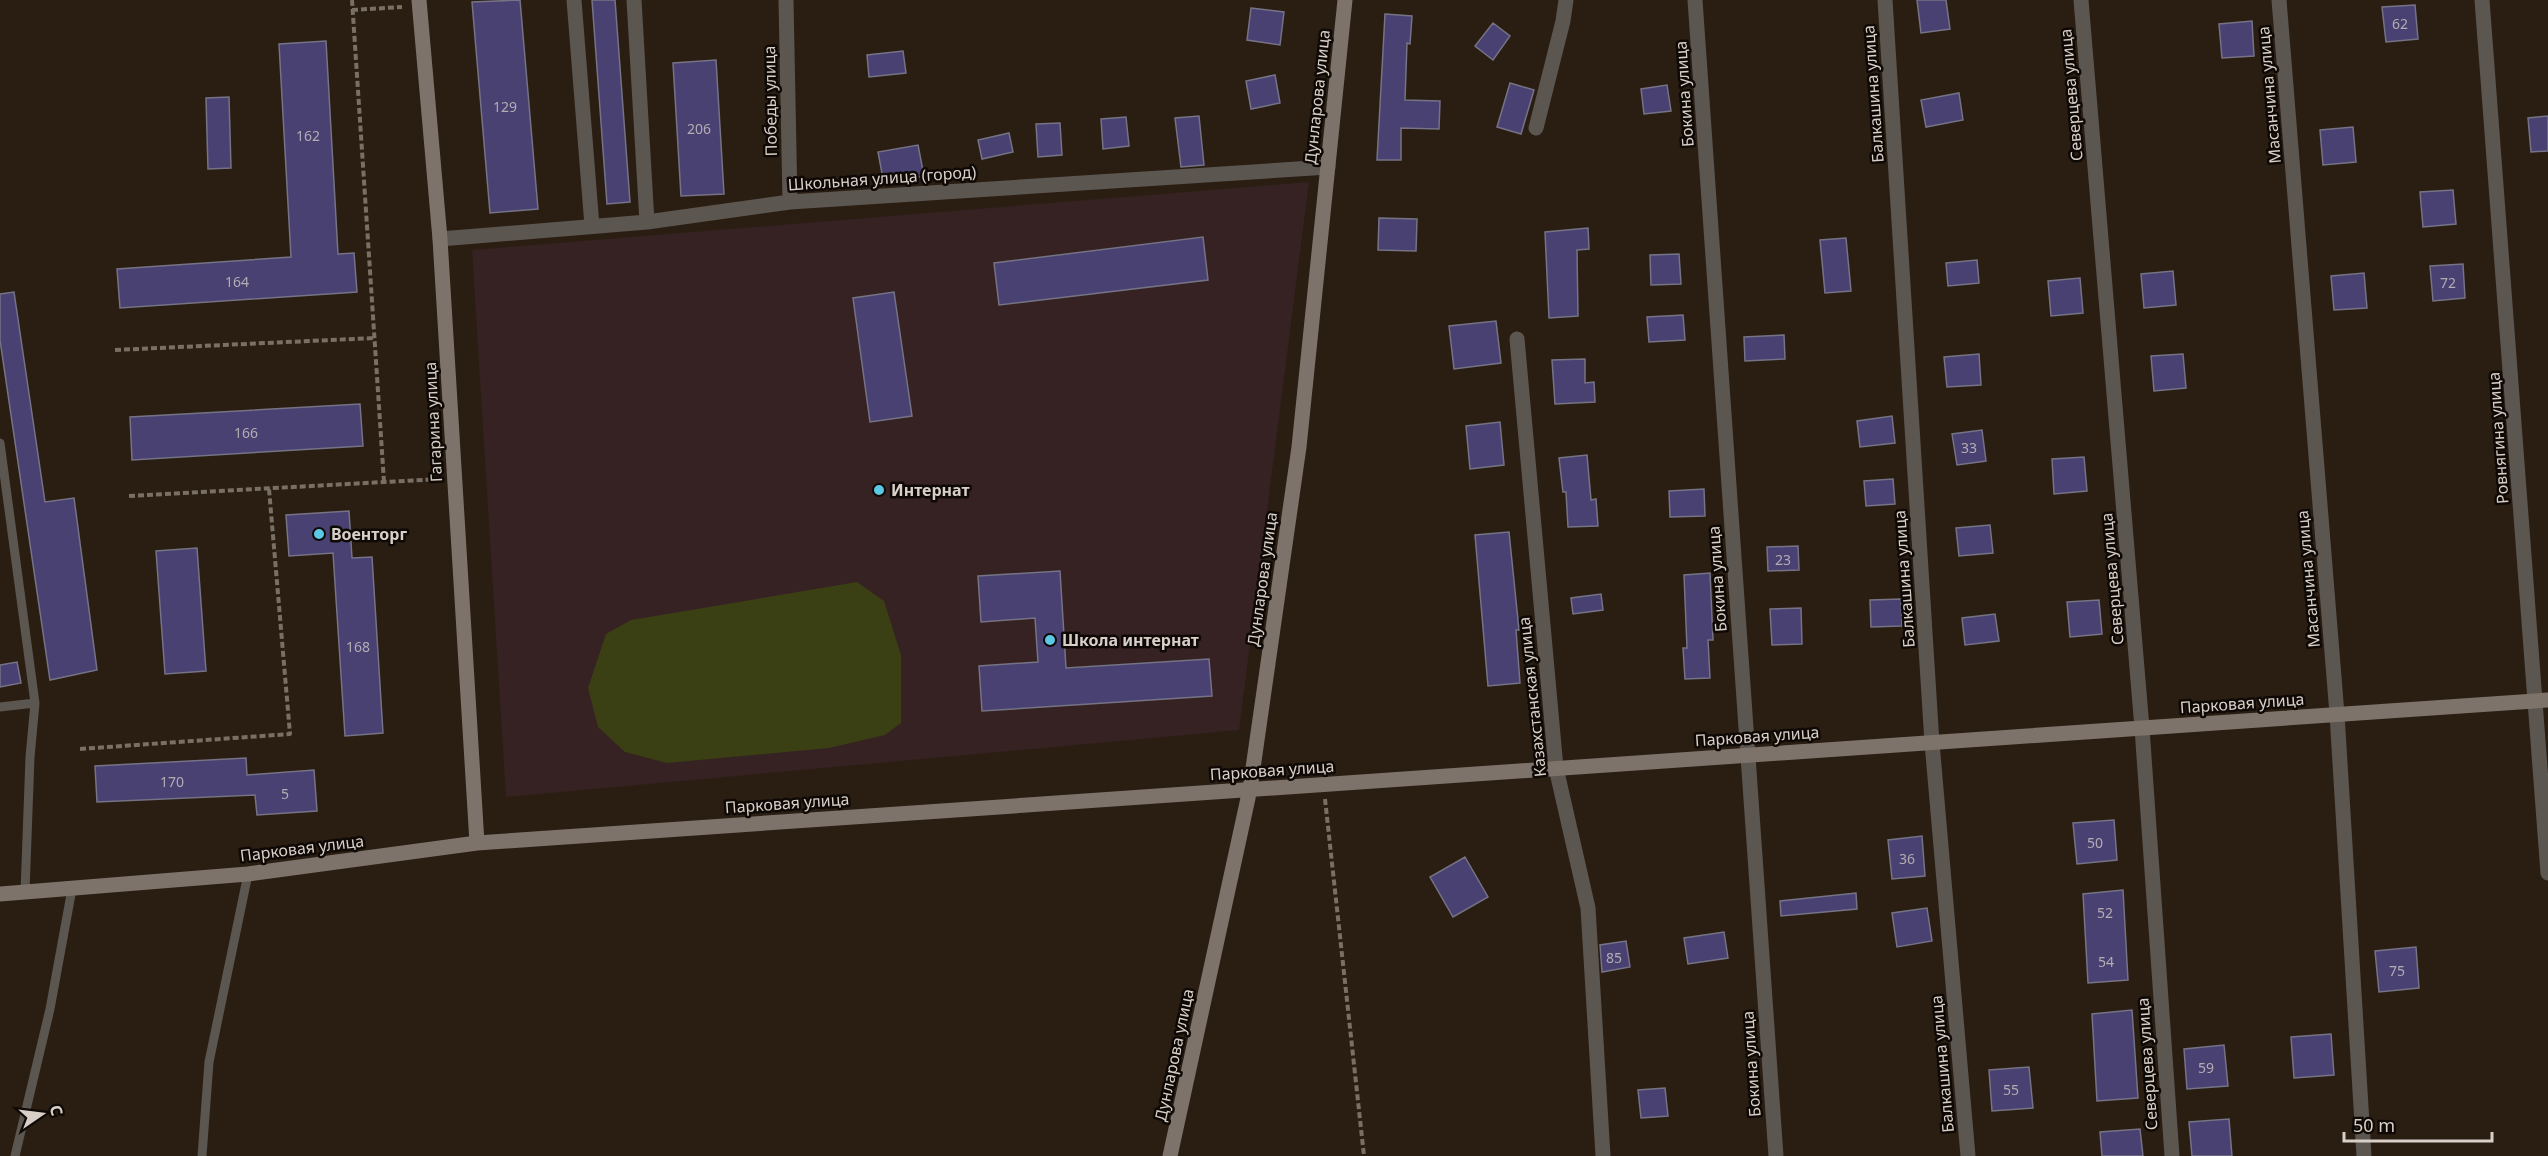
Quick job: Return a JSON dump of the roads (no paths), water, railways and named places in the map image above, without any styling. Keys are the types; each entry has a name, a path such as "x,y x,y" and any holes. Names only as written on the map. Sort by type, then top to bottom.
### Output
{"street":[{"path":"574,0 592,226"},
{"path":"634,0 647,222"},
{"name":"Победы улица","path":"786,0 790,202"},
{"name":"Дунларова улица","path":"1170,1156 1250,789 1299,447 1345,0"},
{"path":"1536,128 1563,21 1566,0"},
{"name":"Бокина улица","path":"1695,0 1776,1156"},
{"name":"Балкашина улица","path":"1885,0 1932,743 1968,1156"},
{"name":"Северцева улица","path":"2081,0 2142,728 2172,1156"},
{"name":"Масанчина улица","path":"2279,0 2337,714 2364,1156"},
{"name":"Ровнягина улица","path":"2482,0 2542,700 2548,873"},
{"name":"Гагарина улица","path":"419,3 440,239 477,843"},
{"name":"Школьная улица (город)","path":"440,239 647,222 790,202 1328,167"},
{"name":"Казахстанская улица","path":"1517,339 1556,768 1588,908 1603,1156"},
{"name":"Парковая улица","path":"0,894 248,874 477,843 2542,700"}],"lane":[{"path":"0,442 35,703 30,756 25,892"},
{"path":"0,707 35,703"},
{"path":"202,1156 209,1062 248,874"},
{"path":"15,1156 50,1009 72,889"}],"place":[{"name":"Интернат","path":"879,490"},
{"name":"Военторг","path":"319,534"},
{"name":"Школа интернат","path":"1050,640"}]}
